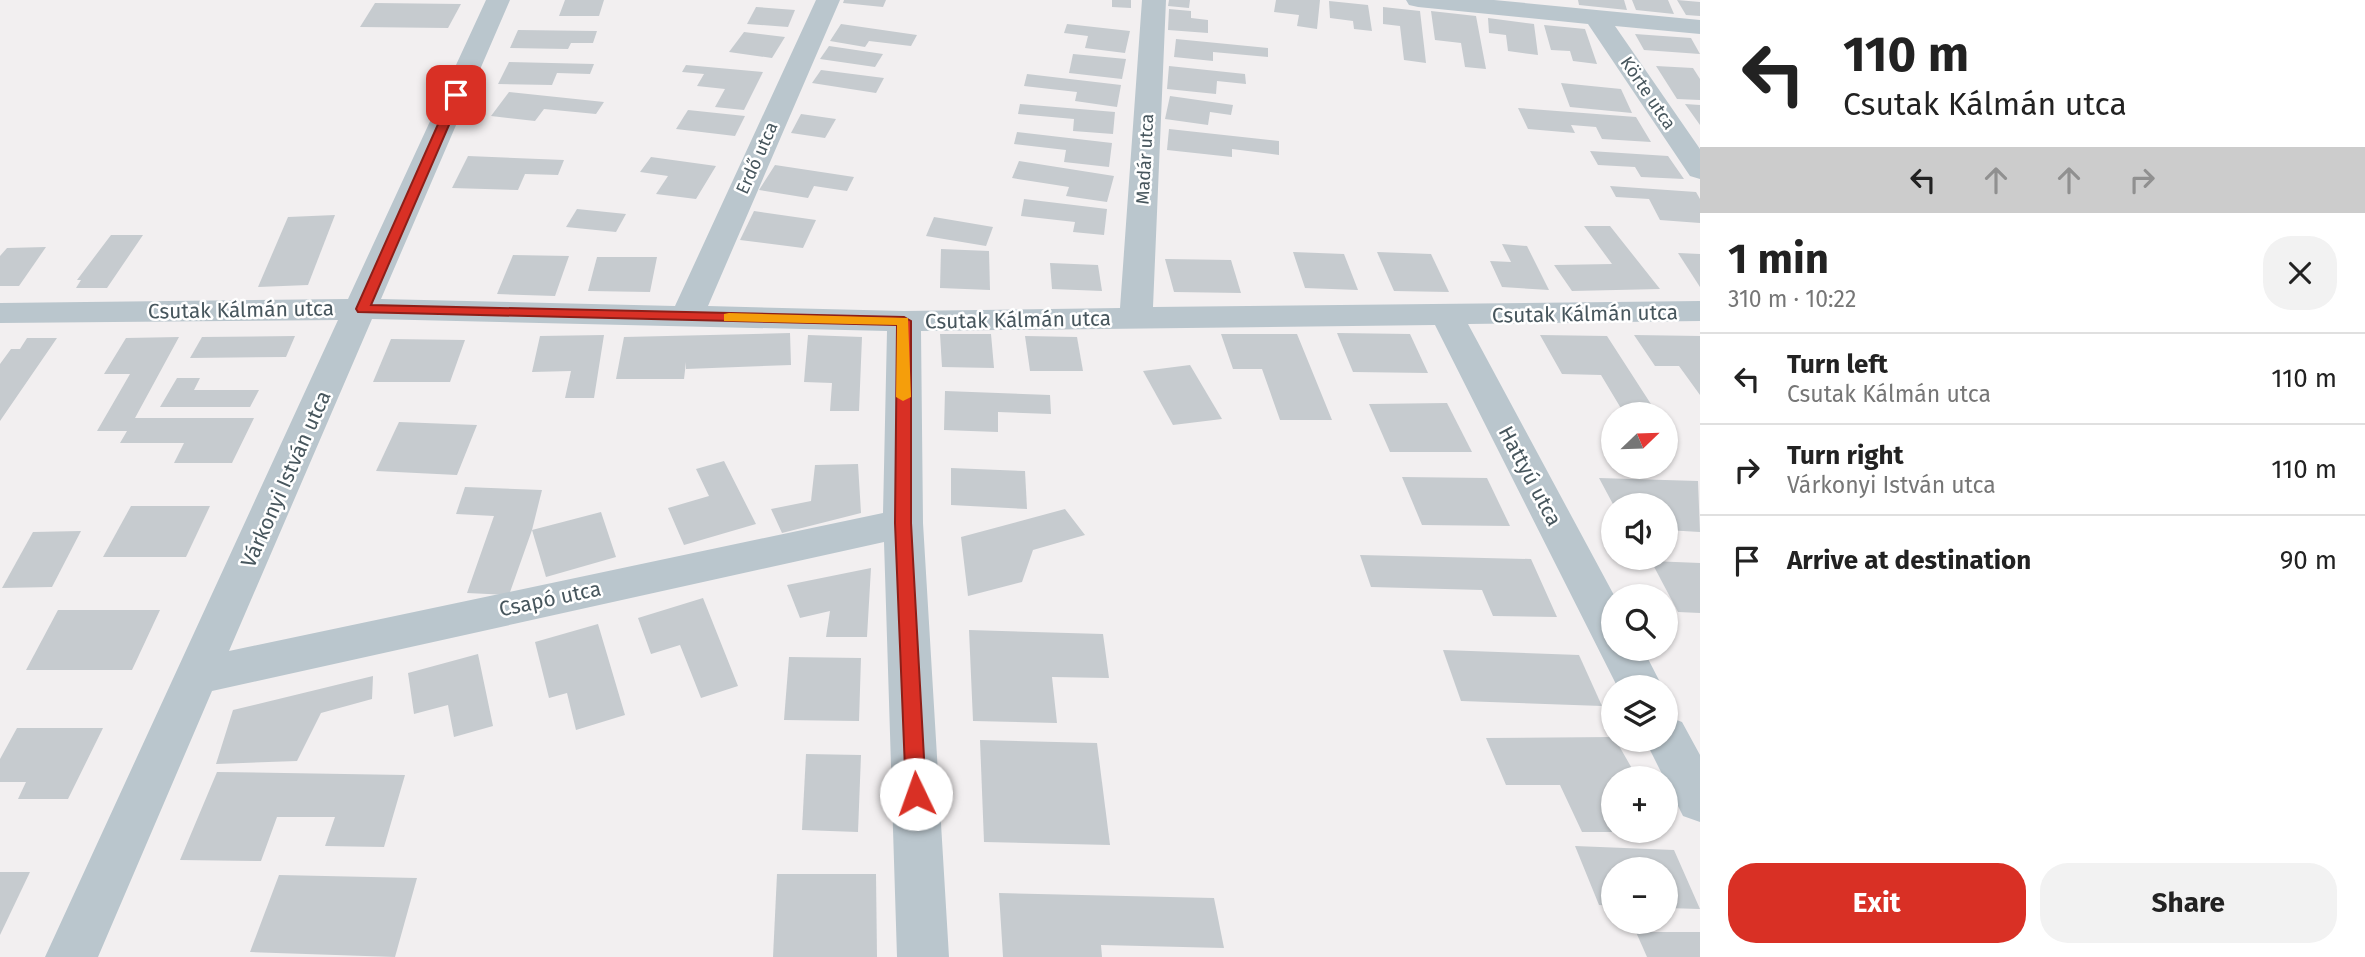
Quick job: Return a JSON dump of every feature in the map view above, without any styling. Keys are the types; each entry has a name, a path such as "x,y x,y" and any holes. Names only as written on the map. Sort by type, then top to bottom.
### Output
{"street":[{"name":"Várkonyi István utca","path":"71,957 363,309 498,0"},
{"name":"Erdő utca","path":"687,317 828,0"},
{"name":"Madár utca","path":"1136,319 1154,0"},
{"path":"1418,0 1700,27"},
{"name":"Körte utca","path":"1596,17 1700,170"},
{"name":"Csutak Kálmán utca","path":"0,313 363,309 904,321 1700,312"},
{"name":"Hattyú utca","path":"1447,316 1601,610"},
{"path":"904,321 903,523 923,957"},
{"name":"Csapó utca","path":"198,676 903,523"},
{"path":"1674,752 1700,802"}],"building":[{"path":"565,0 604,0 599,16 559,16"},
{"path":"844,0 886,0 883,7 843,3"},
{"path":"1112,0 1131,0 1131,8 1112,7"},
{"path":"1169,0 1190,0 1189,8 1168,6"},
{"path":"1276,0 1320,0 1317,29 1297,26 1299,15 1274,12"},
{"path":"1578,0 1624,0 1627,10 1579,5"},
{"path":"1632,0 1668,0 1674,14 1636,10"},
{"path":"1677,0 1700,2 1700,16 1686,15"},
{"path":"1329,1 1368,5 1372,31 1354,29 1353,21 1330,18"},
{"path":"375,3 461,4 448,28 360,27"},
{"path":"756,7 795,10 788,27 747,24"},
{"path":"1383,7 1420,11 1426,63 1404,60 1400,26 1383,24"},
{"path":"1169,9 1191,11 1191,18 1208,20 1208,33 1168,30"},
{"path":"1431,11 1476,16 1486,69 1465,67 1461,43 1435,40"},
{"path":"1488,18 1534,24 1538,55 1508,51 1506,35 1489,33"},
{"path":"841,24 917,35 911,46 869,41 865,47 830,41"},
{"path":"1067,24 1130,31 1125,53 1085,48 1088,36 1064,33"},
{"path":"1544,25 1585,29 1597,64 1573,61 1570,51 1551,50"},
{"path":"518,30 597,31 593,43 571,43 568,49 510,48"},
{"path":"744,32 785,37 772,58 729,52"},
{"path":"1635,34 1691,38 1700,54 1644,50"},
{"path":"1176,39 1268,48 1268,57 1213,52 1213,61 1174,57"},
{"path":"829,46 883,54 875,67 820,59"},
{"path":"1073,54 1126,59 1122,79 1069,73"},
{"path":"509,62 594,64 590,74 557,73 552,85 498,84"},
{"path":"686,65 763,72 744,110 715,107 725,89 697,86 704,74 682,72"},
{"path":"1169,66 1245,74 1246,84 1217,81 1216,94 1167,89"},
{"path":"1656,66 1693,68 1700,79 1700,100 1677,99"},
{"path":"821,70 884,78 876,93 812,83"},
{"path":"1027,74 1121,85 1117,107 1075,101 1077,92 1024,86"},
{"path":"1561,83 1621,89 1632,113 1570,107"},
{"path":"509,92 604,102 596,114 544,109 535,121 491,116"},
{"path":"1170,96 1233,105 1231,115 1210,112 1208,125 1165,119"},
{"path":"1020,104 1115,112 1113,134 1073,131 1074,119 1018,114"},
{"path":"1685,104 1700,105 1700,125"},
{"path":"1518,108 1636,117 1651,142 1602,139 1596,127 1571,125 1575,133 1528,129"},
{"path":"688,110 745,116 735,136 676,129"},
{"path":"801,114 836,119 825,138 791,133"},
{"path":"1169,129 1279,141 1279,155 1232,149 1232,157 1167,150"},
{"path":"1017,132 1112,143 1109,167 1064,162 1066,150 1014,144"},
{"path":"1590,151 1668,156 1684,179 1641,177 1635,167 1598,165"},
{"path":"468,156 564,160 558,175 525,174 518,190 452,188"},
{"path":"651,157 716,166 696,199 656,194 668,176 640,172"},
{"path":"1019,161 1114,176 1107,202 1066,196 1069,187 1012,178"},
{"path":"775,165 854,177 847,191 814,186 808,198 759,190"},
{"path":"1610,186 1696,192 1700,199 1700,223 1660,220 1649,199 1616,197"},
{"path":"1024,199 1107,209 1104,235 1073,232 1075,222 1021,216"},
{"path":"577,209 626,214 616,232 566,227"},
{"path":"754,211 816,220 803,248 740,240"},
{"path":"335,215 308,285 258,287 288,217"},
{"path":"934,217 993,227 986,246 926,236"},
{"path":"1584,226 1610,226 1660,289 1572,291 1554,265 1612,264"},
{"path":"111,235 143,235 107,288 76,288 81,280 77,280"},
{"path":"1502,244 1527,246 1549,290 1502,287 1490,261 1511,262"},
{"path":"46,247 19,286 0,286 0,256 7,248"},
{"path":"941,249 989,251 990,290 940,288"},
{"path":"1293,252 1344,254 1358,290 1305,288"},
{"path":"1377,252 1431,254 1449,292 1394,291"},
{"path":"1678,253 1700,254 1700,287"},
{"path":"513,255 569,256 555,296 497,294"},
{"path":"597,257 657,257 650,292 588,291"},
{"path":"1165,259 1231,260 1241,293 1174,292"},
{"path":"1050,263 1098,265 1102,291 1052,289"},
{"path":"790,333 791,365 686,369 686,362 684,379 616,379 624,337"},
{"path":"1337,333 1410,334 1428,373 1353,372"},
{"path":"940,334 991,334 994,368 942,367"},
{"path":"1221,334 1297,334 1332,420 1280,420 1262,369 1233,369"},
{"path":"604,335 594,398 565,398 571,371 532,372 540,336"},
{"path":"808,335 862,337 859,411 830,411 832,383 804,382"},
{"path":"1540,335 1607,336 1650,402 1617,402 1601,375 1562,374"},
{"path":"1634,335 1700,336 1700,395 1679,366 1655,366"},
{"path":"295,336 286,357 190,358 202,337"},
{"path":"1025,336 1077,337 1083,371 1030,371"},
{"path":"179,337 135,418 254,418 232,463 174,463 184,443 120,443 127,431 97,431 130,374 104,374 126,338"},
{"path":"27,338 57,338 0,421 0,364 11,349 20,349"},
{"path":"391,339 465,340 450,382 373,382"},
{"path":"1190,365 1222,419 1173,425 1143,371"},
{"path":"177,378 200,378 194,390 259,390 250,407 160,407"},
{"path":"945,391 1050,395 1051,414 998,412 998,432 944,430"},
{"path":"1447,403 1472,452 1390,452 1369,404"},
{"path":"399,422 477,425 457,475 376,471"},
{"path":"724,461 756,524 684,545 668,508 709,496 696,469"},
{"path":"858,464 861,513 782,533 771,509 811,501 815,465"},
{"path":"951,468 1025,471 1027,509 951,505"},
{"path":"1402,477 1487,478 1510,526 1422,525"},
{"path":"1599,478 1698,481 1700,532 1678,531 1678,493 1607,493"},
{"path":"465,487 542,490 532,530 509,595 467,593 494,516 456,514"},
{"path":"131,506 210,506 186,557 103,557"},
{"path":"1065,509 1085,535 1033,550 1022,582 968,596 961,537"},
{"path":"601,512 616,557 546,577 532,530"},
{"path":"81,531 52,587 2,588 33,532"},
{"path":"1360,555 1531,559 1557,617 1493,616 1482,590 1371,587"},
{"path":"1678,562 1700,563 1700,613 1678,612 1678,584 1663,584 1656,570 1678,570"},
{"path":"871,568 867,637 826,637 830,611 800,618 787,585"},
{"path":"703,598 738,686 701,698 680,645 651,654 638,618"},
{"path":"58,610 160,610 132,670 26,670"},
{"path":"598,624 625,715 576,730 567,693 549,698 535,642"},
{"path":"969,630 1103,634 1109,678 1052,677 1057,723 973,721"},
{"path":"1443,650 1579,655 1601,706 1461,701"},
{"path":"478,654 493,726 454,737 448,705 414,714 408,673"},
{"path":"789,657 861,658 859,721 784,720"},
{"path":"373,676 372,699 321,713 297,761 216,764 233,710"},
{"path":"17,728 103,728 68,799 18,799 26,782 0,782 0,759"},
{"path":"1601,737 1601,752 1623,752 1631,766 1601,766 1601,832 1582,832 1560,785 1506,785 1486,738"},
{"path":"980,740 1097,743 1110,845 984,842"},
{"path":"806,754 861,755 858,832 802,830"},
{"path":"217,772 405,775 384,847 325,846 335,817 277,817 261,861 180,860"},
{"path":"1575,846 1674,850 1677,857 1601,857 1599,905"},
{"path":"1678,859 1700,909 1678,908"},
{"path":"0,872 30,872 0,935"},
{"path":"777,874 876,874 877,957 773,957"},
{"path":"279,875 417,878 395,957 250,952"},
{"path":"999,893 1214,898 1224,948 1101,945 1102,957 1003,957"},
{"path":"1700,932 1700,957 1647,957 1637,934"}],"slow traffic":[{"path":"729,317 904,321 903,397"}],"route":[{"path":"456,95 363,309 904,321 903,523 916,794"}]}
